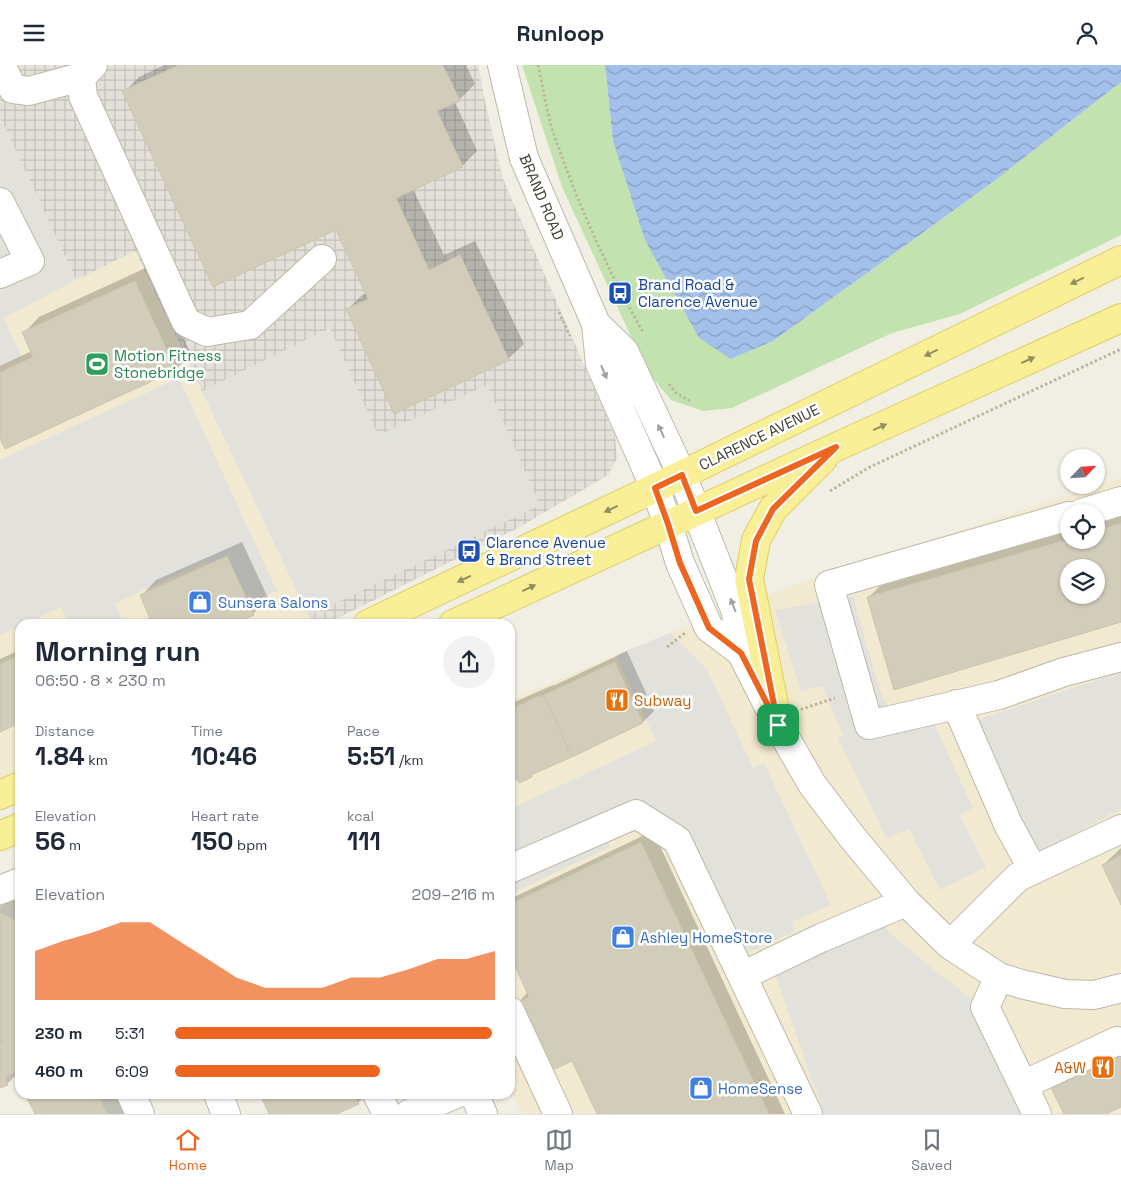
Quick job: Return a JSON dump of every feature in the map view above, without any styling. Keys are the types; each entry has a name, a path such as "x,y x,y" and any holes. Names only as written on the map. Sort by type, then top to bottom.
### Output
{"main road":[{"name":"CLARENCE AVENUE","path":"379,619 682,475 1121,260"},
{"path":"464,619 1121,318"},
{"path":"778,725 749,579 756,541 773,509 836,447"},
{"path":"0,795 15,788"},
{"path":"0,836 15,829"}],"street":[{"path":"1,65 12,89 29,91 87,71 84,96 186,322 207,332 250,325 322,259"},
{"name":"BRAND ROAD","path":"502,65 524,158 596,324 600,364 655,488 680,563 709,628 741,653"},
{"path":"0,202 30,261 0,274"},
{"name":"BRAND ROAD","path":"596,324 624,351 682,475 736,611 741,653"},
{"path":"1105,506 1121,501"},
{"path":"1060,519 829,585 869,725 1000,695 1064,672 1121,657"},
{"path":"741,653 778,725 812,784 852,837 906,902 950,945 999,977 1021,984 1065,994 1094,995 1121,987"},
{"path":"956,704 1008,824 1033,870"},
{"path":"515,867 636,814 677,839 808,1114"},
{"path":"950,945 1018,877 1121,829"},
{"path":"0,890 15,884"},
{"path":"742,976 821,938 906,902"},
{"path":"999,977 985,1007 1037,1114"},
{"path":"515,1022 558,1114"},
{"path":"1023,1085 1117,1041 1121,1042"},
{"path":"132,1099 140,1114"},
{"path":"220,1099 226,1114"},
{"path":"380,1099 387,1114"},
{"path":"409,1114 444,1099"},
{"path":"476,1099 483,1114"}],"path":[{"path":"538,65 552,127 586,217 610,273 646,338"},
{"path":"829,491 868,468 1121,349"},
{"path":"666,379 676,393 690,401"},
{"path":"798,702 802,709 859,690"}],"shaded area":[{"path":"0,65 478,65 503,179 615,436 617,458 608,475 518,528 336,619 311,619 135,251 76,280 0,117"},
{"path":"0,117 76,280 134,251 311,619 15,619 15,771 0,778"},
{"path":"0,117 76,280 4,318 22,357 0,367"},
{"path":"330,328 378,435 487,385 540,505 309,616 202,391"},
{"path":"179,378 277,591 230,611 207,561 115,603 122,619 67,619 61,607 36,619 15,619 15,628 0,635 0,460"},
{"path":"1121,478 1121,1114 522,1114 514,1099 515,698 670,633 813,578 1072,494 1105,494 1105,483"},
{"path":"853,596 880,691 898,725 929,713 973,808 960,815 986,867 940,890 909,829 886,838 838,738 843,735 822,686 801,691 775,610"},
{"path":"670,633 707,669 753,768 764,763 831,905 792,922 796,931 742,955 685,840 666,816 629,802 594,817 610,847 515,892 515,807 656,741 616,655"},
{"path":"1121,672 1121,809 1037,853 978,726 977,720"},
{"path":"876,920 906,947 979,1005 1033,1114 824,1114 771,962"}],"green space":[{"path":"522,65 605,65 613,141 731,359 773,341 993,182 1121,82 1121,235 960,314 892,333 732,408 703,411 671,400 647,371 562,187"}],"water":[{"path":"605,65 1121,65 1121,82 993,182 773,341 731,359 699,338 645,240 613,141"}],"building":[{"path":"179,65 443,65 460,101 437,111 463,167 396,198 429,270 460,255 509,360 394,414 346,309 368,299 336,230 213,287 122,91"},
{"name":"Motion Fitness Stonebridge","path":"135,281 176,370 5,449 0,439 0,373 33,357 22,332"},
{"path":"1121,523 1121,622 894,690 867,597 1060,542 1060,549 1105,549 1105,528"},
{"path":"227,556 254,615 245,619 150,619 140,595"},
{"path":"15,657 15,725 0,732 0,664"},
{"path":"615,662 643,723 572,757 544,695"},
{"path":"544,695 572,757 531,775 532,777 519,783 517,779 515,780 515,708"},
{"path":"641,842 769,1114 597,1114 572,1061 546,1073 515,1004 529,997 515,966 515,902"},
{"path":"1121,855 1121,905 1102,865"},
{"path":"0,913 15,920 15,1072 5,1077 8,1085 0,1088 0,1043 2,1042 0,1038"},
{"name":"A&W","path":"1121,1050 1121,1107 1106,1114 1064,1114 1049,1084"},
{"path":"28,1099 100,1099 107,1114 35,1114"},
{"path":"262,1099 356,1099 359,1104 337,1114 269,1114"}],"place":[{"name":"Brand Road & Clarence Avenue","path":"620,293"},
{"name":"Motion Fitness Stonebridge","path":"97,364"},
{"name":"Clarence Avenue & Brand Street","path":"469,551"},
{"name":"Sunsera Salons","path":"200,602"},
{"name":"Subway","path":"617,700"},
{"name":"Ashley HomeStore","path":"623,937"},
{"name":"A&W","path":"1103,1067"},
{"name":"HomeSense","path":"701,1088"}],"route":[{"path":"836,447 773,509 756,541 749,579 778,725 741,653 709,628 680,563 655,488 682,475 696,511 836,447"}]}
